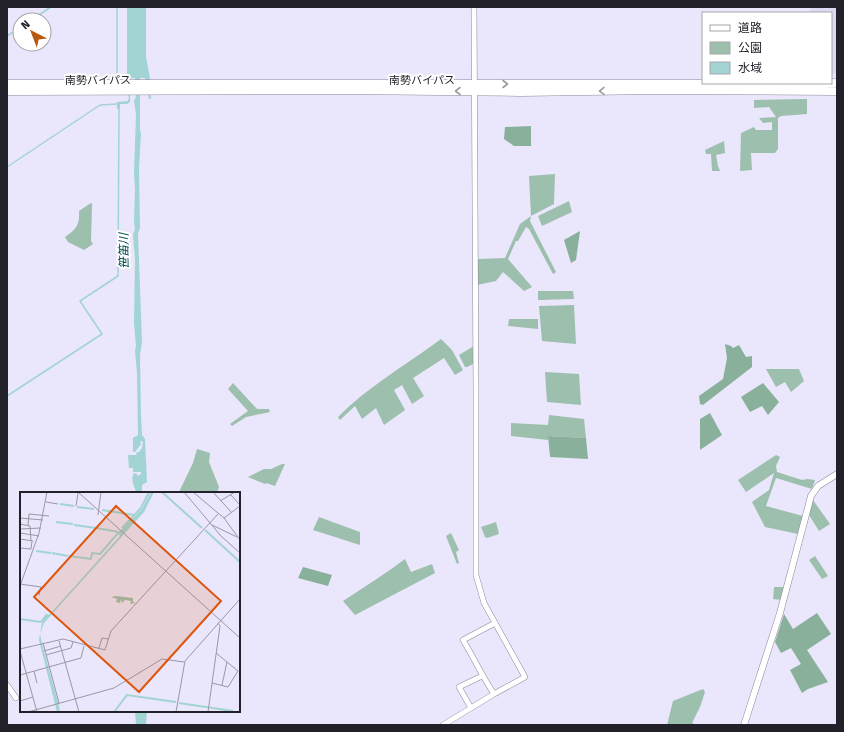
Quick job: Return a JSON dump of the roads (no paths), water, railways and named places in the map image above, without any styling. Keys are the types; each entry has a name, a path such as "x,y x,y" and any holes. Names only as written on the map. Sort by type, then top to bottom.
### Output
{"highway":[{"name":"南勢バイパス","path":"7,84 158,88 782,84"},
{"name":"南勢バイパス","path":"7,91 117,87"},
{"name":"南勢バイパス","path":"474,87 837,91"}],"street":[{"path":"443,725 494,694 524,678 484,603 476,576 474,7"},
{"path":"744,725 780,613 811,496 818,486 837,474"},
{"path":"494,694 482,676 476,662 463,640 495,622"},
{"path":"471,708 459,687 482,676"},
{"path":"7,685 16,698"}],"water":[{"path":"127,7 146,7 146,57 150,78 151,99 149,99 145,78 140,78 140,229 138,233 142,342 140,355 141,415 142,435 145,439 147,482 142,485 142,492 137,492 132,481 134,473 138,476 141,472 133,472 133,468 129,468 128,455 136,455 142,448 143,442 140,441 141,444 135,452 133,452 133,438 138,435 137,373 134,323 135,260 133,234 135,229 135,78 130,78 130,102 127,104 120,104 120,109 117,109 117,102 128,101 129,97 127,95"},
{"path":"135,712 147,712 146,725 136,725"}],"waterway":[{"path":"43,12 51,7"},
{"path":"117,7 117,73"},
{"path":"7,36 12,33"},
{"path":"7,167 100,105 118,104"},
{"name":"笹笛川","path":"7,396 102,334 80,301 118,276 119,109"}]}
